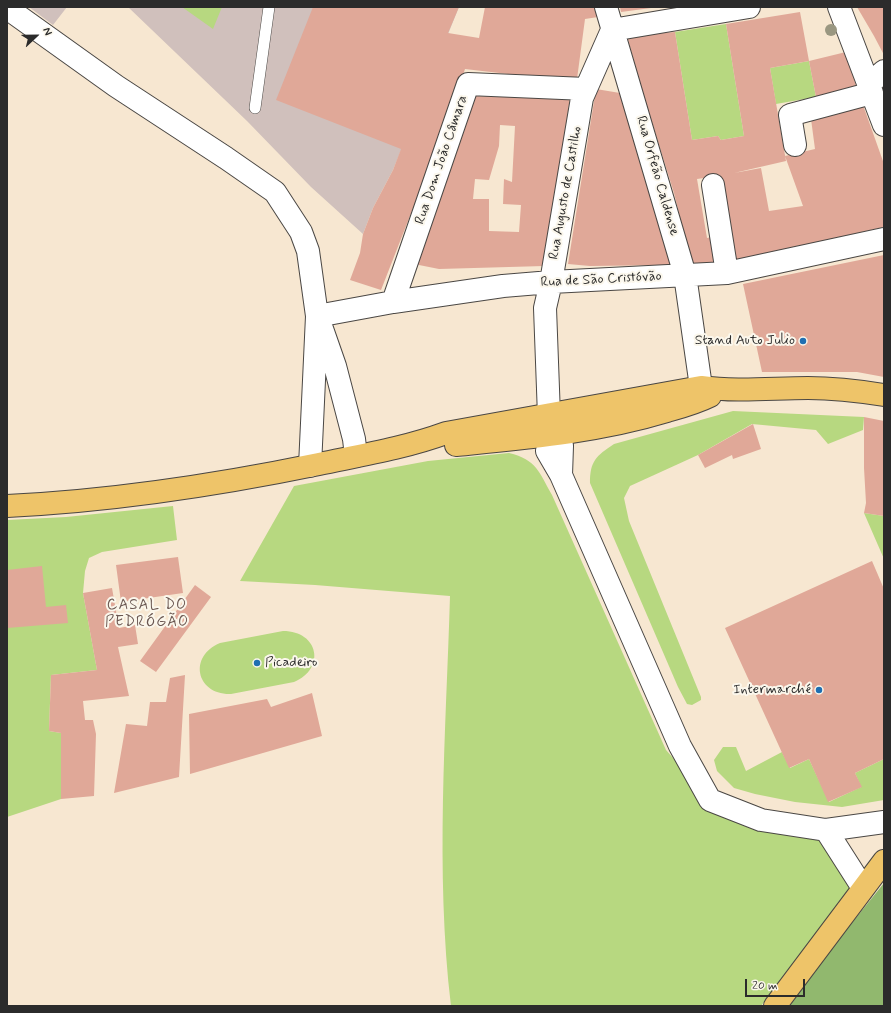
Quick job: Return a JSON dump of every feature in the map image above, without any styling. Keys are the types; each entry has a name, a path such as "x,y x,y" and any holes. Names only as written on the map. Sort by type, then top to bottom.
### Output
{"main road":[{"path":"7,506 41,505 170,490 310,466 416,444 447,446 551,426 649,417 701,401 711,389 810,388 855,391 884,395"},
{"path":"775,1006 884,861"}],"street":[{"name":"Rua Orfeão Caldense","path":"606,7 639,113 685,276 711,389"},
{"path":"586,89 612,30 749,7"},
{"path":"794,145 790,115 879,99 839,7"},
{"path":"7,8 116,86 275,192 301,232 308,251 317,316 310,466"},
{"name":"Rua Dom João Câmara","path":"393,302 468,84 586,89"},
{"name":"Rua Augusto de Castilho","path":"551,426 544,308 551,282 582,98 586,89"},
{"path":"712,185 727,273"},
{"name":"Rua de São Cristóvão","path":"317,316 393,302 503,286 551,282 727,273 884,239"},
{"path":"317,316 335,366 354,439 356,456"},
{"path":"551,426 562,446 561,475 680,746 710,800 761,820 826,830 884,822"},
{"path":"826,830 863,888"}],"lane":[{"path":"255,108 269,7"}],"shaded area":[{"path":"29,7 67,7 53,25"},
{"path":"128,7 459,7 393,170 373,208 363,234 311,187 247,121"}],"green space":[{"path":"182,7 222,7 213,29"},
{"path":"726,24 744,136 721,140 718,136 692,140 675,32"},
{"path":"809,61 816,97 776,104 770,68"},
{"path":"733,411 864,417 863,430 828,444 816,430 752,424 698,455 630,486 624,498 629,521 701,697 701,700 692,705 687,704 678,687 590,483 590,476 593,464 598,456 614,444"},
{"path":"509,453 526,459 531,463 540,473 552,495 666,750 710,800 826,830 856,885 761,1006 451,1006 446,955 443,852 444,750 450,596 315,585 240,581 294,486 428,461"},
{"path":"173,506 177,540 102,552 89,558 85,571 83,593 97,670 51,675 49,731 61,733 61,799 7,817 7,520 66,517"},
{"path":"864,513 884,516 884,559"},
{"name":"Picadeiro","path":"283,631 295,633 304,637 311,644 314,652 314,660 311,669 304,676 294,682 231,694 219,693 210,688 204,682 200,674 200,665 203,657 210,649 220,643"},
{"path":"723,747 736,747 746,771 782,752 790,768 809,759 829,802 861,787 855,773 884,759 884,800 842,807 795,802 734,788 717,771 714,760"},
{"path":"884,883 884,1006 785,1006"}],"building":[{"path":"313,7 459,7 448,33 479,38 485,7 595,7 598,17 585,19 577,79 465,69 451,111 381,290 350,280 360,253 363,234 373,208 393,170 401,149 276,100"},
{"path":"620,7 651,7 651,8 621,12"},
{"path":"857,7 884,7 884,55 874,36"},
{"path":"800,12 809,61 770,68 785,156 815,149 811,119 863,105 884,164 884,227 735,261 718,176 697,179 707,238 717,236 720,263 692,266 674,193 644,97 627,36 675,32 692,140 718,136 721,140 744,136 726,24","holes":["785,157 803,206 769,211 761,168 734,173 786,161"]},
{"path":"846,52 857,89 816,97 809,61"},
{"path":"596,89 626,94 671,265 590,266 568,264"},
{"path":"474,96 570,98 544,266 439,269 414,264 448,176 458,141","holes":["500,125 515,126 512,182 504,179 503,204 521,205 519,232 489,231 489,199 473,199 475,179 489,180 499,146"]},
{"name":"Stand Auto Julio","path":"884,255 884,377 857,372 762,372 743,284"},
{"path":"864,417 884,421 884,516 864,513 866,503"},
{"path":"753,424 761,449 733,459 732,455 705,468 698,455"},
{"path":"178,557 183,593 121,602 116,565"},
{"name":"Intermarché","path":"872,561 884,589 884,759 855,773 862,787 828,802 809,759 789,768 725,628"},
{"path":"42,566 46,607 66,605 68,623 7,628 7,570"},
{"path":"195,585 211,597 156,672 140,661"},
{"path":"112,588 119,628 135,625 138,644 118,647 129,696 83,701 85,720 93,720 96,734 94,796 61,799 61,733 49,731 51,675 97,670 83,593"},
{"path":"185,675 179,777 114,793 126,724 147,726 150,702 166,702 170,678"},
{"path":"312,693 322,736 190,774 189,714 267,699 271,707"}],"place":[{"name":"Stand Auto Julio","path":"803,341"},
{"name":"Picadeiro","path":"257,663"},
{"name":"Intermarché","path":"819,690"}],"district":[{"name":"CASAL DO PEDRÓGÃO","path":"147,614"}]}
